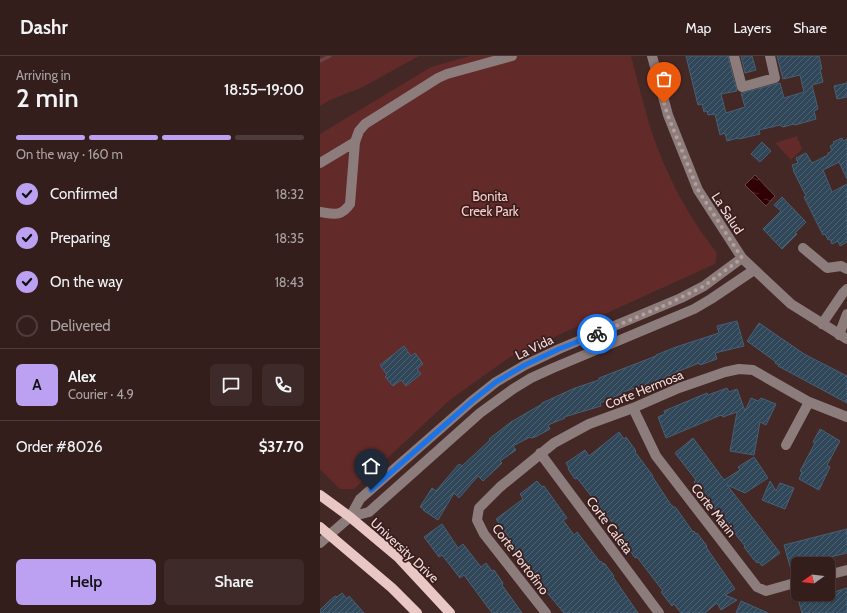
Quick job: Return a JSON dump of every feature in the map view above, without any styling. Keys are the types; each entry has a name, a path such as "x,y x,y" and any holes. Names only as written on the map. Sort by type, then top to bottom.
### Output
{"main road":[{"name":"University Drive","path":"320,495 350,517 399,558 450,613"},
{"path":"320,527 402,598 417,613"},
{"path":"402,598 412,613"}],"street":[{"path":"320,212 338,214 345,211 350,204 355,142 359,131 365,124 438,78 447,74 512,56"},
{"name":"La Salud","path":"652,56 668,116 698,190 742,258 791,304 843,337"},
{"path":"734,56 742,87 775,78 770,56"},
{"path":"320,163 355,142"},
{"path":"803,248 827,268 841,266 847,269"},
{"name":"La Vida","path":"320,543 350,517 360,499 472,401 496,382 525,365 559,349 681,298 704,286 742,258"},
{"name":"La Vida","path":"350,517 369,512 480,413 513,389 531,378 553,368 694,309 754,270"},
{"path":"822,324 847,289"},
{"path":"843,337 847,314"},
{"name":"Corte Hermosa","path":"476,520 479,508 500,487 554,443 590,424 633,408 678,388 725,372 739,369 753,370 808,402 847,417"},
{"path":"786,445 808,402"},
{"name":"Corte Marin","path":"633,408 656,456 757,587 766,591 791,584"},
{"name":"Corte Caleta","path":"540,453 659,613"},
{"name":"Corte Portofino","path":"476,520 484,534 546,613"},
{"path":"835,573 847,570"}],"green space":[{"path":"320,56 419,56 361,88 330,100 320,106"},
{"name":"Bonita Creek Park","path":"470,56 631,56 649,124 664,165 688,211 717,253 715,264 510,357 451,399 354,489 340,489 320,469 320,134 431,67"},
{"path":"797,136 802,149 791,160 775,143"}],"water":[{"path":"755,175 775,196 766,206 745,185"}],"building":[{"path":"686,56 728,56 737,91 721,94 726,113 745,107 741,93 780,83 784,98 804,92 800,75 783,79 777,56 819,56 823,82 812,85 818,109 814,111 816,119 795,125 783,127 780,125 759,130 760,134 727,141 725,133 720,135 715,114 708,115 707,111 704,112 702,104 698,105"},
{"path":"741,56 752,56 756,70 745,73"},
{"path":"847,83 847,97 837,99 834,86"},
{"path":"842,138 843,141 847,139 847,179 839,162 823,170 832,192 847,184 847,242 840,246 838,241 832,244 830,239 828,240 825,234 823,235 804,197 806,196 792,165 798,163 796,158 806,153 812,163 828,155 828,153 832,151 830,146 834,144 833,142"},
{"path":"762,142 771,151 760,162 751,154"},
{"path":"782,197 806,222 795,233 797,234 782,249 763,229 781,211 774,205"},
{"path":"737,321 744,346 715,353 717,359 700,365 699,363 679,371 662,379 662,381 647,387 643,387 642,385 621,393 600,403 601,406 564,417 565,418 548,425 550,429 513,446 516,450 500,461 502,463 483,481 478,476 459,498 454,493 438,520 420,507 432,488 436,491 459,464 462,466 490,440 489,439 511,422 542,403 676,347 719,333 717,326"},
{"path":"759,323 804,354 847,376 847,403 778,366 779,365 775,363 776,362 747,341"},
{"path":"404,346 411,356 415,353 423,364 417,369 421,374 406,386 401,380 393,386 385,377 387,375 380,365"},
{"path":"727,388 729,392 737,389 745,411 751,398 758,401 761,398 776,404 766,425 760,422 754,455 730,451 737,412 723,417 721,415 666,438 658,417 665,414 664,411 707,393 708,395"},
{"path":"820,429 840,441 827,465 830,467 819,490 799,479 802,472 800,471 815,443 813,442"},
{"path":"619,432 624,439 626,437 636,451 635,452 653,476 671,505 676,508 693,532 694,531 696,534 697,533 707,546 706,547 735,589 725,595 737,600 721,610 717,603 705,613 681,613 674,604 672,606 661,592 663,591 637,557 635,558 611,521 577,478 575,479 566,463 585,450 589,456"},
{"path":"693,438 724,480 740,470 738,467 754,457 768,478 745,493 727,485 780,553 762,566 759,562 757,563 754,560 744,547 745,546 706,498 694,482 696,480 675,453"},
{"path":"537,481 542,487 544,486 567,518 563,520 574,535 577,532 600,562 601,561 603,564 604,563 638,613 564,613 544,589 543,590 514,552 516,550 511,544 513,543 496,519 523,499 520,494"},
{"path":"770,481 776,491 780,483 794,488 785,509 762,500"},
{"path":"442,524 458,548 463,544 481,567 486,563 492,571 494,570 503,583 502,585 522,613 492,613 464,575 460,578 442,555 439,557 424,537"},
{"path":"847,529 847,553 830,557 791,557 791,570 784,545"},
{"path":"847,588 847,613 802,613 799,601 835,601 835,592"},
{"path":"342,593 347,599 349,596 364,613 320,613 320,610 327,603 335,596 337,597"},
{"path":"741,601 768,613 736,613"}],"waterway":[{"path":"320,61 330,56"}],"way so far":[{"path":"597,334 668,304 704,286 742,258 698,190 664,103"}],"route":[{"path":"371,490 472,401 496,382 525,365 559,349 597,334"}]}
